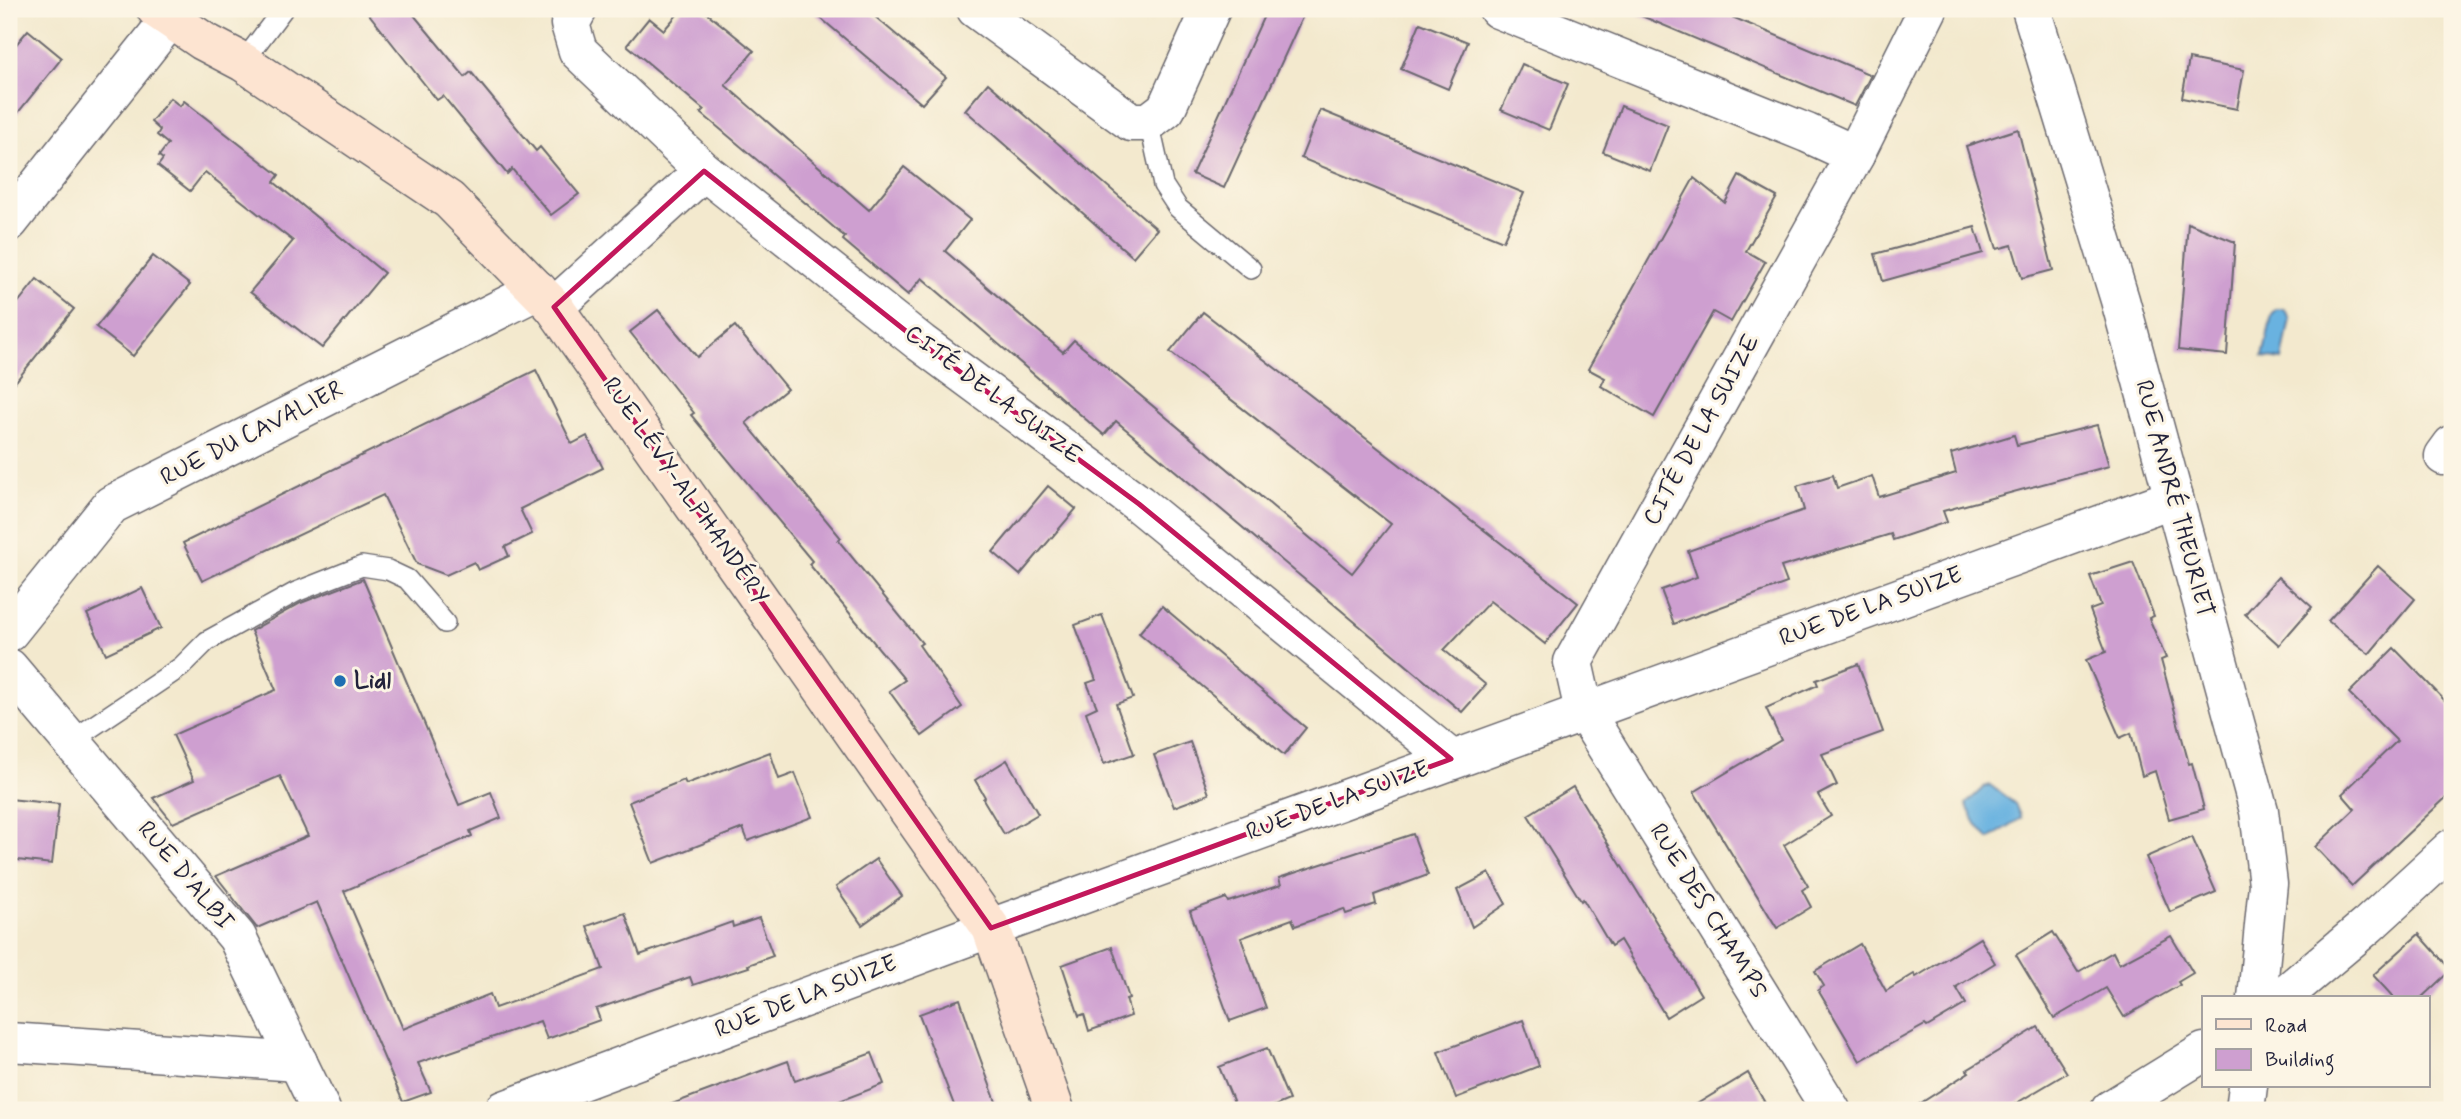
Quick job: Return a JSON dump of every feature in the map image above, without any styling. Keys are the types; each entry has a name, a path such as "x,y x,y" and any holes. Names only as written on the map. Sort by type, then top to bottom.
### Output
{"street":[{"name":"CITÉ DE LA SUIZE","path":"578,9 570,24 578,51 704,171 921,343 1139,503 1451,759"},
{"path":"976,9 1131,121 1150,122 1166,109 1210,9"},
{"path":"1498,9 1807,133 1855,155"},
{"name":"CITÉ DE LA SUIZE","path":"1584,711 1573,663 1855,155 1928,9"},
{"name":"RUE ANDRÉ THEURIET","path":"2031,9 2120,300 2259,811 2268,884 2257,996"},
{"name":"RUE LÉVY-ALPHANDÉRY","path":"163,14 203,41 243,62 449,200 546,298 991,928 1055,1110"},
{"path":"9,222 163,14"},
{"name":"RUE DU CAVALIER","path":"9,632 111,505 546,298 704,171"},
{"name":"RUE DE LA SUIZE","path":"504,1110 1451,759 2174,498"},
{"name":"RUE D'ALBI","path":"9,668 237,937 321,1110"},
{"name":"RUE DES CHAMPS","path":"1584,711 1831,1110"},
{"path":"2283,996 2368,925 2452,848"},
{"path":"9,1042 298,1062"},
{"path":"2110,1110 2202,1053"},
{"path":"2245,1110 2248,1088"}],"lane":[{"path":"243,62 283,9"},
{"path":"1150,122 1163,185 1178,208 1251,269"},
{"path":"71,741 181,667 207,641 296,592 362,566 388,570 407,579 446,623"}],"highlighted area":[{"path":"704,171 921,343 1139,504 1451,759 991,928 554,307"}],"water":[{"path":"2277,309 2284,309 2290,318 2282,360 2263,357 2272,314"},
{"path":"1990,785 2015,804 2021,818 1989,839 1975,822 1966,804 1984,787"}],"building":[{"path":"365,9 409,9 465,77 471,72 536,151 540,147 579,194 551,215 512,169 507,174 443,96 437,100"},
{"path":"682,9 702,9 754,51 725,85 869,210 904,167 970,220 945,251 1063,352 1074,340 1352,573 1391,524 1170,352 1203,312 1578,603 1545,644 1490,601 1444,650 1486,685 1462,712 1116,421 1104,435 922,278 908,295 701,113 704,110 627,45 649,18 664,30"},
{"path":"810,9 866,9 946,77 922,104"},
{"path":"1267,9 1306,9 1224,188 1192,174"},
{"path":"1625,9 1713,9 1871,75 1855,106"},
{"path":"1420,23 1468,42 1448,89 1401,69"},
{"path":"28,30 62,58 9,124 9,53"},
{"path":"2189,59 2244,70 2237,109 2182,98"},
{"path":"1522,64 1568,84 1549,130 1501,110"},
{"path":"988,83 1157,229 1133,257 965,110"},
{"path":"170,98 180,106 184,101 279,175 274,182 384,273 322,348 250,292 293,241 205,172 190,191 158,166 163,159 159,156 168,144 157,135 160,130 151,122"},
{"path":"1621,106 1668,125 1650,171 1603,152"},
{"path":"1320,110 1524,193 1503,241 1301,158"},
{"path":"2018,129 2053,270 2022,278 2012,245 1997,249 1966,146"},
{"path":"1739,176 1777,197 1746,251 1765,262 1731,322 1713,312 1654,417 1601,386 1605,378 1588,369 1694,178 1725,203"},
{"path":"2188,223 2235,242 2227,355 2178,350"},
{"path":"1975,227 1983,253 1883,281 1875,254"},
{"path":"153,256 190,285 133,356 96,327"},
{"path":"37,279 74,309 9,390 9,314"},
{"path":"658,310 697,357 735,326 787,389 746,423 841,538 838,540 922,643 919,645 962,707 922,736 889,691 905,680 809,564 812,561 691,415 694,413 630,332"},
{"path":"536,370 572,444 587,436 603,468 520,509 532,534 505,547 509,556 478,570 474,562 446,575 417,564 383,495 202,581 183,543"},
{"path":"2097,425 2109,466 1943,511 1947,522 1893,540 1891,534 1781,567 1787,583 1674,624 1661,590 1697,577 1688,551 1804,510 1797,486 1833,475 1837,488 1872,476 1879,497 1956,473 1951,454 2014,435 2017,445"},
{"path":"1048,486 1076,509 1020,575 993,552"},
{"path":"2133,562 2154,616 2149,618 2166,658 2161,660 2204,809 2169,819 2155,771 2142,776 2131,733 2120,738 2086,660 2106,652 2090,610 2101,606 2090,576"},
{"path":"2378,566 2415,599 2369,654 2328,621"},
{"path":"2278,577 2312,607 2279,645 2245,614"},
{"path":"363,579 459,805 491,792 501,818 470,831 472,836 344,891 403,1029 490,994 495,1008 603,969 587,926 625,913 640,955 732,922 733,927 759,918 773,956 748,965 749,967 693,985 690,977 596,1009 600,1020 547,1039 540,1021 418,1063 431,1092 403,1102 317,902 257,928 216,876 308,836 280,776 173,823 153,798 194,780 173,735 276,690 251,631 301,603"},
{"path":"142,588 161,628 106,654 87,614"},
{"path":"1162,606 1306,728 1284,755 1139,633"},
{"path":"1102,615 1133,698 1116,704 1134,754 1104,764 1086,712 1097,707 1087,683 1096,680 1075,625"},
{"path":"2394,648 2452,708 2452,792 2352,886 2315,847 2355,809 2342,794 2397,741 2349,693"},
{"path":"1858,664 1883,732 1822,754 1837,785 1818,795 1831,816 1784,845 1808,886 1802,890 1811,907 1777,928 1694,792 1781,740 1766,708 1818,685 1816,680"},
{"path":"1190,742 1209,794 1174,807 1154,755"},
{"path":"770,752 779,779 795,773 812,817 748,841 743,828 653,863 629,802 684,780 686,784"},
{"path":"1007,760 1038,814 1004,834 975,780"},
{"path":"1573,787 1701,995 1666,1017 1620,940 1611,946 1528,815"},
{"path":"9,799 59,804 52,864 9,859"},
{"path":"1413,834 1428,875 1374,895 1376,904 1346,914 1344,909 1295,926 1292,919 1241,938 1266,1008 1230,1021 1190,911 1226,898 1228,902 1281,885 1279,878"},
{"path":"2192,837 2216,892 2170,912 2146,857"},
{"path":"876,859 902,896 862,925 836,887"},
{"path":"1489,873 1506,904 1472,927 1457,890"},
{"path":"2053,932 2078,972 2113,952 2119,964 2171,936 2193,973 2178,982 2180,985 2124,1017 2106,988 2054,1018 2016,955"},
{"path":"2419,934 2451,970 2423,996 2392,996 2373,975"},
{"path":"1980,938 1995,963 1956,987 1966,1004 1860,1061 1818,990 1824,986 1815,971 1860,944 1886,991 1914,974 1916,977"},
{"path":"1112,947 1129,998 1126,999 1131,1016 1089,1031 1084,1014 1079,1016 1062,965"},
{"path":"960,999 999,1110 956,1110 919,1014"},
{"path":"1523,1020 1539,1066 1456,1098 1438,1052"},
{"path":"2038,1027 2067,1073 2005,1110 1910,1110 1969,1072 1967,1070"},
{"path":"1267,1048 1289,1100 1265,1110 1237,1110 1219,1067"},
{"path":"872,1053 884,1084 816,1110 664,1110 664,1107 788,1061 795,1081"},
{"path":"1748,1073 1769,1110 1687,1110"}],"place":[{"name":"Lidl","path":"340,681"}]}
